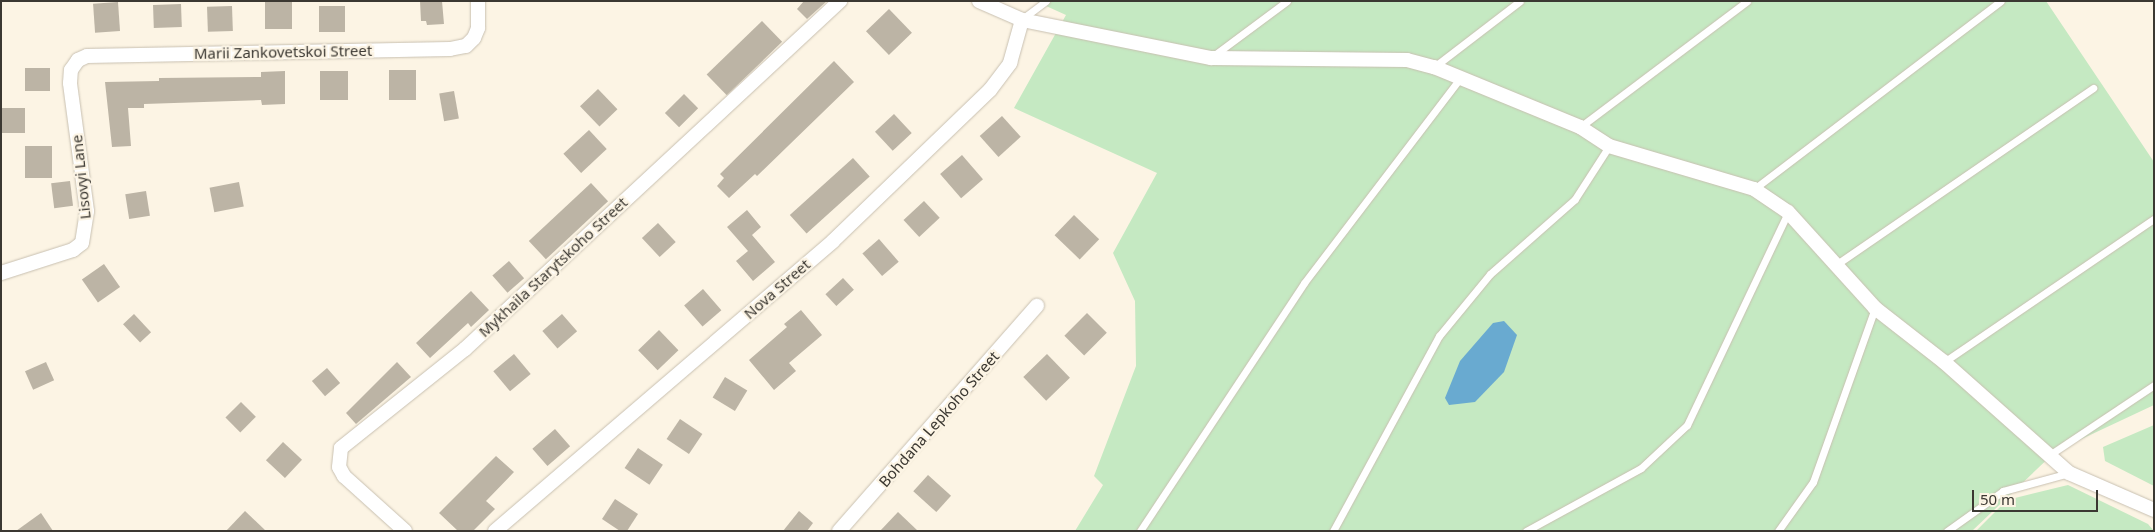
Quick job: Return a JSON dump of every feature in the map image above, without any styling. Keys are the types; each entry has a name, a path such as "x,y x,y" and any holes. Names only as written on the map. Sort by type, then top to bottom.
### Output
{"street":[{"name":"Marii Zankovetskoi Street","path":"70,83 70,70 78,60 87,56 466,46 478,28 478,1"},
{"name":"Mykhaila Starytskoho Street","path":"405,531 344,476 339,468 341,448 464,349 840,1"},
{"path":"979,1 1022,20 1211,58 1408,60 1460,77 1580,127 1609,146 1754,189 1788,212 1875,308 1944,362 2051,454 2069,473 2154,510"},
{"name":"Nova Street","path":"496,531 833,241 990,90 1010,63 1022,20"},
{"name":"Lisovyi Lane","path":"1,273 73,250 82,243 87,211 70,83"},
{"name":"Bohdana Lepkoho Street","path":"839,531 1037,306"}],"lane":[{"path":"1022,20 1046,1"},
{"path":"1211,58 1287,1"},
{"path":"1434,67 1520,1"},
{"path":"1580,127 1747,1"},
{"path":"1754,189 2001,1"},
{"path":"1140,531 1304,283 1460,77"},
{"path":"1837,264 2093,88"},
{"path":"1333,531 1439,336 1490,274 1575,199 1609,146"},
{"path":"1526,531 1641,468 1687,425 1788,212"},
{"path":"1944,362 2154,219"},
{"path":"1778,531 1813,482 1875,308"},
{"path":"2051,454 2154,385"},
{"path":"1947,531 2003,491 2069,473"}],"green space":[{"path":"1035,1 2046,1 2154,162 2154,405 2056,451 1972,531 1075,531 1103,485 1094,476 1136,366 1135,301 1113,253 1157,173 1014,108 1066,15"},
{"path":"2154,425 2154,486 2105,461 2103,447"},
{"path":"2068,485 2148,524 2154,531 1976,531 2007,500"}],"water":[{"path":"1504,321 1517,335 1504,372 1475,402 1449,405 1445,398 1460,361 1493,323"}],"building":[{"path":"420,1 442,1 444,24 427,25 426,21 421,21"},
{"path":"804,1 827,1 807,19 797,9"},
{"path":"118,2 120,31 95,33 93,4"},
{"path":"265,2 292,2 292,29 265,29"},
{"path":"181,4 182,27 154,28 153,5"},
{"path":"232,6 233,31 208,32 207,7"},
{"path":"319,6 345,6 345,32 319,32"},
{"path":"889,9 912,33 889,55 866,31"},
{"path":"762,21 782,42 727,95 707,74"},
{"path":"834,61 854,82 757,176 755,174 729,198 717,186 724,178 720,174"},
{"path":"25,68 50,68 50,91 25,91"},
{"path":"389,70 416,70 416,100 389,100"},
{"path":"285,71 285,104 262,105 261,100 144,104 144,108 128,108 131,146 112,147 105,82 159,81 159,78 261,77 261,72"},
{"path":"320,71 348,71 348,100 320,100"},
{"path":"598,89 617,109 599,127 580,106"},
{"path":"454,91 459,119 444,121 439,94"},
{"path":"684,94 698,108 679,127 665,113"},
{"path":"1,108 25,108 25,133 1,133"},
{"path":"894,114 912,133 893,151 875,132"},
{"path":"1002,116 1021,137 998,157 980,136"},
{"path":"589,130 607,149 581,173 563,154"},
{"path":"25,146 52,146 52,178 25,178"},
{"path":"962,155 983,179 961,198 940,174"},
{"path":"853,158 870,177 807,233 790,215"},
{"path":"70,181 73,206 54,208 51,183"},
{"path":"239,182 244,207 214,212 210,188"},
{"path":"591,183 608,201 546,259 529,241"},
{"path":"146,191 150,216 129,219 125,194"},
{"path":"924,201 940,218 919,237 904,220"},
{"path":"747,210 761,227 752,235 775,262 753,281 736,261 748,251 727,227"},
{"path":"1074,215 1099,239 1080,259 1055,235"},
{"path":"658,223 676,242 660,257 642,238"},
{"path":"879,239 899,262 882,276 862,253"},
{"path":"509,261 524,278 507,293 492,275"},
{"path":"104,264 120,287 98,302 82,279"},
{"path":"843,278 854,290 836,306 825,294"},
{"path":"703,289 721,310 703,327 684,305"},
{"path":"471,291 489,310 471,327 468,323 430,358 416,343"},
{"path":"801,310 822,335 789,363 796,371 774,390 749,360 787,327 784,324"},
{"path":"1087,313 1107,333 1084,355 1064,336"},
{"path":"134,314 151,332 140,343 123,324"},
{"path":"562,314 577,331 557,348 542,331"},
{"path":"659,330 678,350 658,370 638,350"},
{"path":"514,354 531,374 510,391 493,371"},
{"path":"1047,354 1070,378 1046,401 1023,377"},
{"path":"46,362 54,380 33,390 25,371"},
{"path":"397,362 411,377 356,424 346,413"},
{"path":"327,368 340,383 325,396 312,381"},
{"path":"725,377 747,390 735,411 713,398"},
{"path":"241,402 256,417 240,432 225,418"},
{"path":"680,419 702,434 689,454 667,439"},
{"path":"555,429 570,446 547,466 532,449"},
{"path":"283,442 302,460 285,478 266,460"},
{"path":"638,448 663,465 649,485 625,468"},
{"path":"496,456 514,472 486,501 495,509 473,531 458,531 439,513"},
{"path":"928,475 951,496 936,512 913,491"},
{"path":"615,499 638,514 627,531 620,531 602,519"},
{"path":"245,511 266,531 226,531"},
{"path":"799,511 813,523 807,531 783,531"},
{"path":"898,512 918,531 880,531"},
{"path":"41,513 53,531 16,531"}]}
